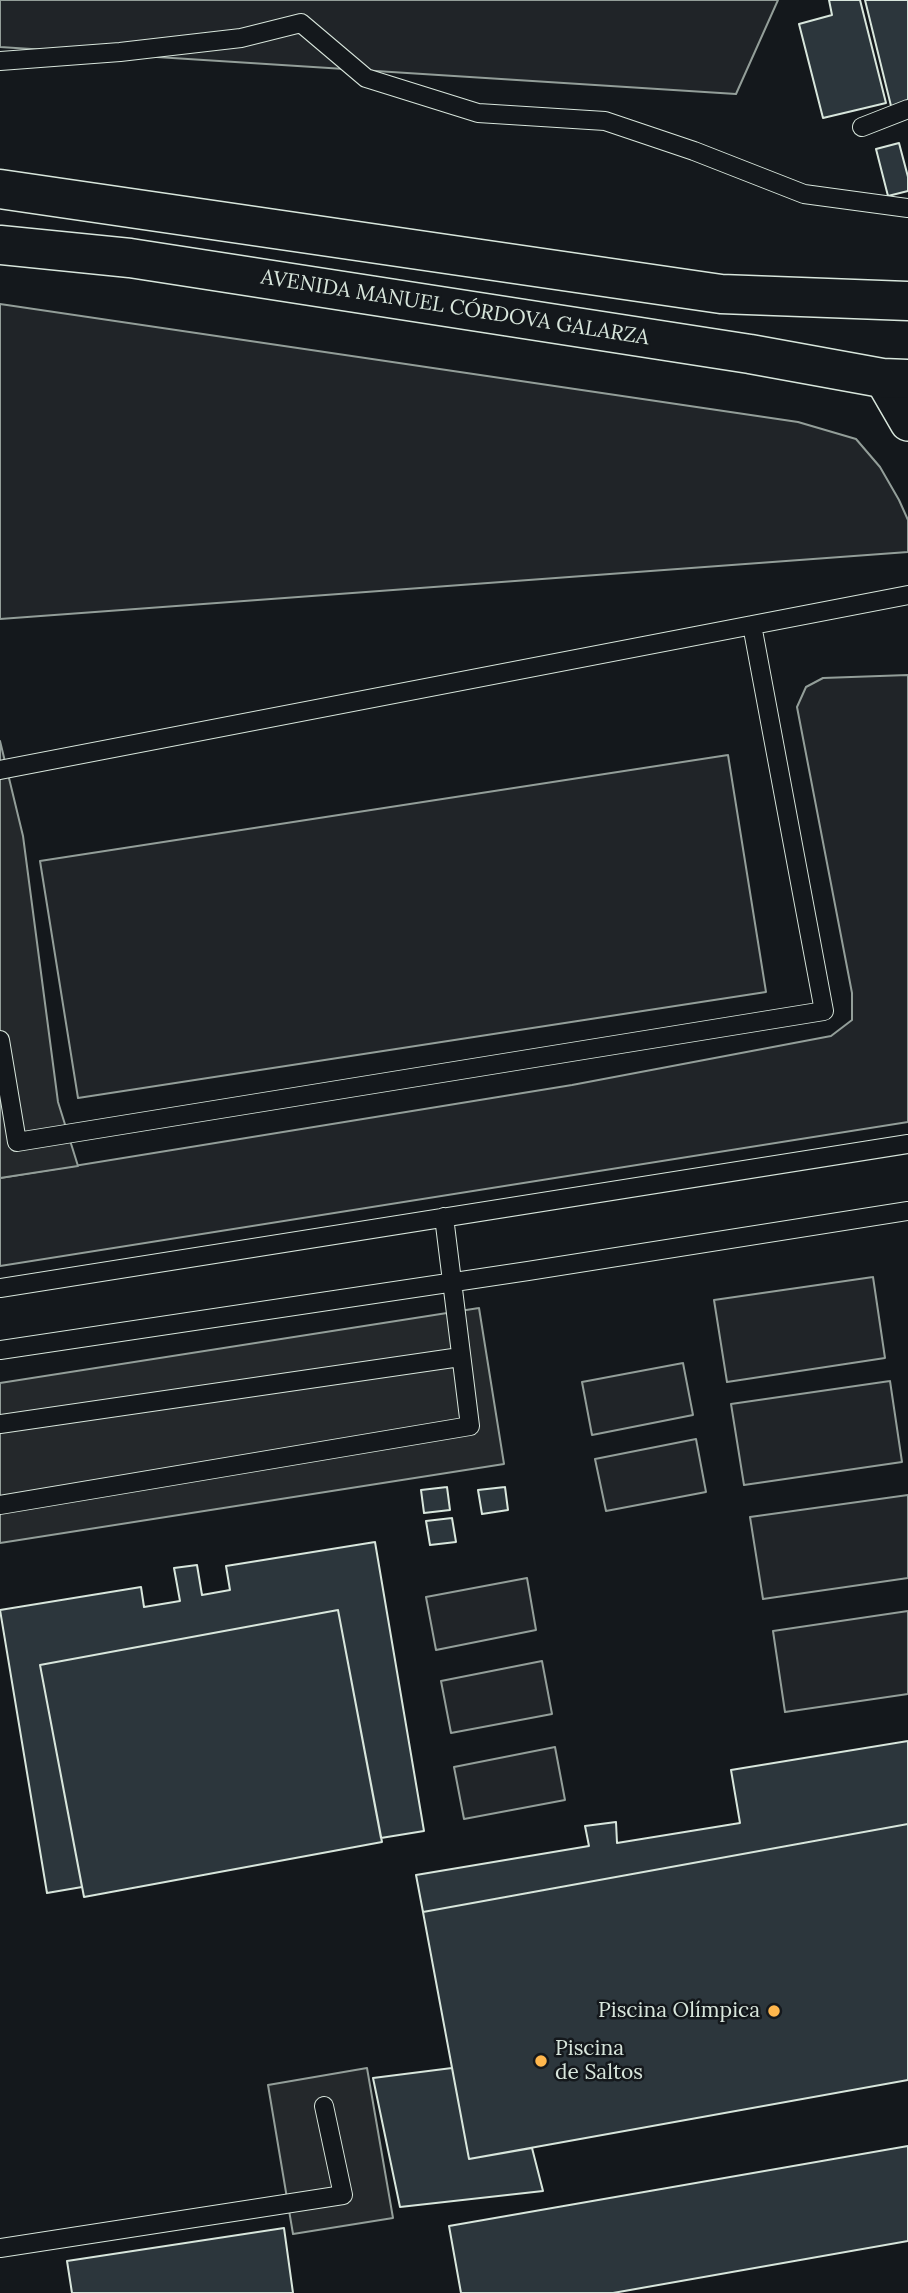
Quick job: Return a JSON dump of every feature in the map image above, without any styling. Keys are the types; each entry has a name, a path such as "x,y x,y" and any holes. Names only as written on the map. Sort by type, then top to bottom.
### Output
{"main road":[{"path":"0,189 721,294 908,300"},
{"name":"AVENIDA MANUEL CÓRDOVA GALARZA","path":"0,245 130,258 895,379"}],"street":[{"path":"895,379 908,423"}],"lane":[{"path":"0,61 120,52 240,38 301,23 366,78 478,113 605,121 694,151 804,194 908,208"},
{"path":"862,127 908,109"},
{"path":"0,770 908,594"},
{"path":"0,1040 17,1142 824,1011 752,625"},
{"path":"0,1288 908,1144"},
{"path":"0,1350 908,1211"},
{"path":"0,1505 470,1426 443,1217"},
{"path":"0,1424 460,1357"},
{"path":"0,2248 343,2195 324,2106"}],"shaded area":[{"path":"0,0 778,0 736,94 0,47"},
{"path":"0,304 798,422 856,439 880,467 908,520 908,552 0,619"},
{"path":"908,675 908,1122 0,1266 0,1178 572,1085 831,1036 852,1020 852,993 797,707 806,687 823,678"},
{"path":"0,741 23,836 58,1102 78,1166 0,1178"},
{"path":"728,755 766,992 78,1098 40,861"},
{"path":"873,1277 885,1358 727,1382 714,1300"},
{"path":"479,1308 504,1464 0,1543 0,1383"},
{"path":"683,1363 693,1415 592,1435 582,1382"},
{"path":"890,1381 902,1462 744,1485 731,1404"},
{"path":"696,1439 706,1492 606,1511 595,1459"},
{"path":"908,1495 908,1578 763,1599 750,1517"},
{"path":"527,1578 536,1630 436,1650 426,1597"},
{"path":"908,1611 908,1694 785,1712 773,1631"},
{"path":"542,1661 552,1714 451,1733 441,1681"},
{"path":"555,1747 565,1800 464,1819 454,1767"},
{"path":"367,2068 393,2218 293,2234 268,2085"}],"building":[{"path":"829,0 860,0 886,103 823,118 799,24 832,15"},
{"path":"865,0 908,0 908,106 892,110"},
{"path":"899,143 908,177 908,191 888,196 876,149"},
{"path":"447,1487 450,1510 424,1513 421,1490"},
{"path":"505,1487 508,1510 482,1514 478,1490"},
{"path":"452,1518 456,1542 430,1545 426,1521"},
{"path":"375,1542 424,1831 381,1838 338,1610 40,1665 82,1887 47,1893 0,1610 141,1587 144,1607 180,1601 174,1568 197,1565 202,1595 230,1590 226,1566"},
{"path":"338,1610 382,1842 84,1897 40,1665"},
{"path":"908,1741 908,1824 423,1912 416,1875 589,1846 585,1826 616,1822 617,1843 740,1823 731,1770"},
{"path":"908,1824 908,2080 469,2159 423,1912"},
{"path":"452,2068 469,2159 532,2148 543,2191 400,2207 373,2078"},
{"path":"908,2146 908,2241 613,2293 461,2293 449,2226"},
{"path":"284,2228 293,2293 72,2293 67,2261"}],"place":[{"name":"Piscina Olímpica","path":"774,2011"},
{"name":"Piscina de Saltos","path":"541,2061"}]}
